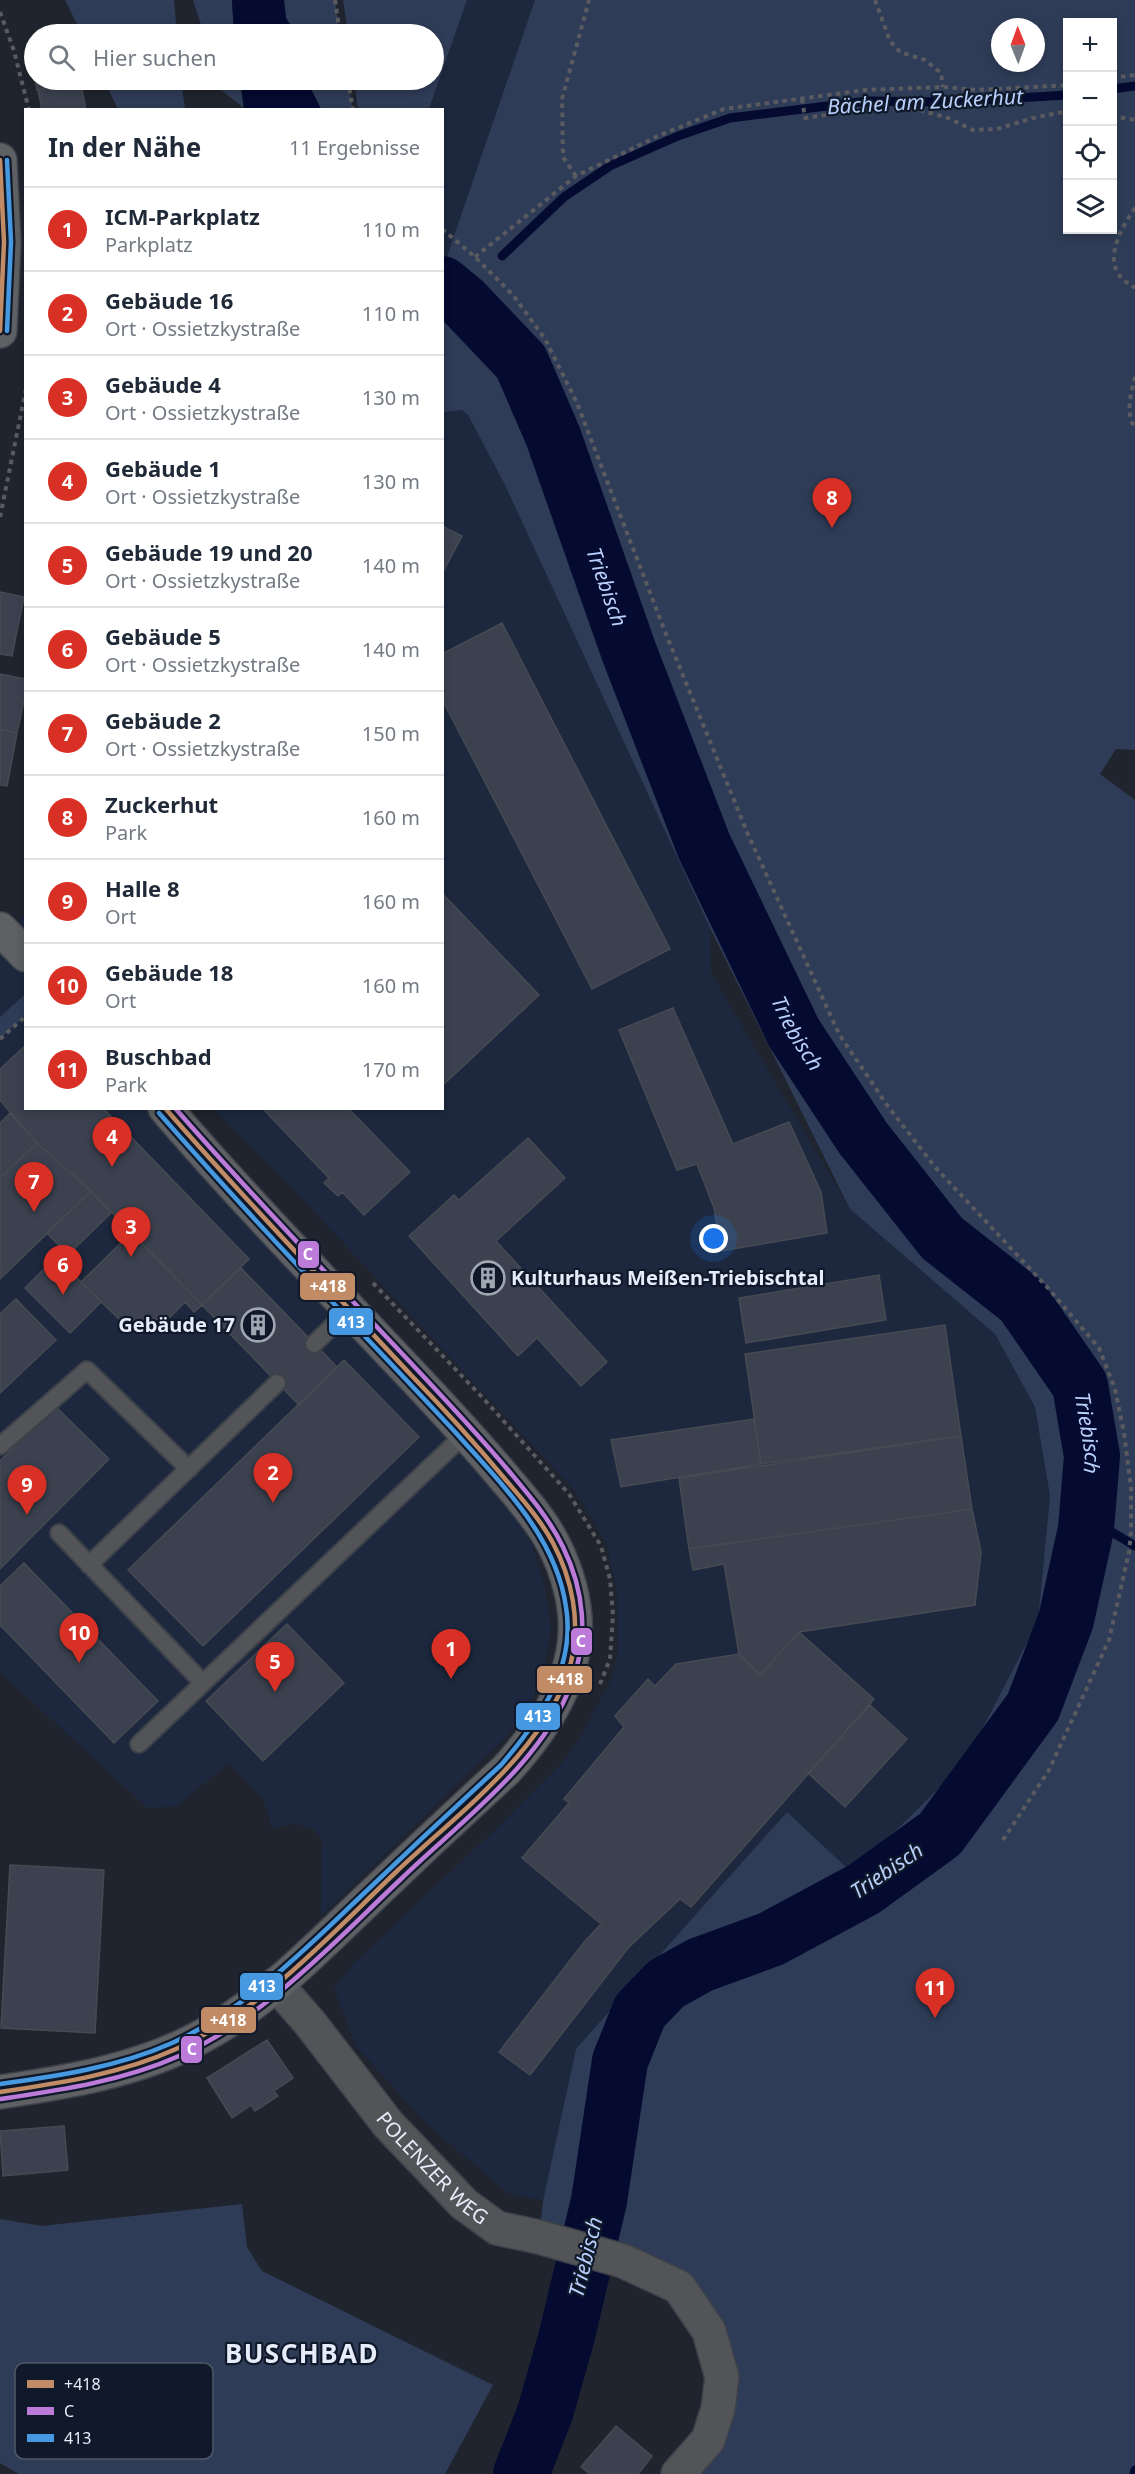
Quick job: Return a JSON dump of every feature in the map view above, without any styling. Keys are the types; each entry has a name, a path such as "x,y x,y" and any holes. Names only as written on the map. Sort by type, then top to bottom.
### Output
{"main road":[{"path":"0,160 4,242 0,331"},
{"path":"0,929 24,953"},
{"path":"0,2092 98,2076 142,2062 197,2039 239,2014 276,1984 521,1754 558,1701 572,1658 575,1618 567,1575 550,1537 527,1504 466,1432 167,1110"}],"street":[{"name":"POLENZER WEG","path":"276,1984 310,2023 388,2124 464,2204 497,2228 539,2237 623,2261 679,2287 709,2331 722,2377 718,2409 708,2440 678,2474"}],"lane":[{"path":"315,1344 350,1309"},
{"path":"0,1446 87,1370 189,1469"},
{"path":"89,1565 277,1383"},
{"path":"139,1744 466,1432"},
{"path":"58,1533 203,1683"}],"path":[{"path":"335,0 339,24"},
{"path":"576,176 563,157 562,99 589,0"},
{"path":"875,0 890,41 900,52 925,60 941,73 943,87"},
{"path":"0,12 14,51 28,108"},
{"path":"1117,77 1135,75"},
{"path":"475,257 576,176 658,136 724,110 802,101 865,90 943,87 977,90 1063,85"},
{"path":"350,90 353,108"},
{"path":"802,101 805,118 872,108 920,110 948,118 973,130 997,129 1063,112"},
{"path":"1117,117 1135,120"},
{"path":"1135,208 1117,242 1113,260 1119,276 1135,288"},
{"path":"444,231 475,257 513,296 546,339 577,403 664,629 747,832 838,1034 887,1105 934,1167 1048,1288 1099,1348 1115,1389 1124,1433 1131,1488 1131,1532 1129,1552 1109,1640 1049,1770 1003,1840"},
{"path":"1135,377 1130,396 1131,422 1135,428"},
{"path":"0,517 24,399"},
{"path":"0,1039 24,1018"},
{"path":"369,1279 483,1398 569,1494 601,1546 610,1579 614,1615 610,1659 599,1688"}],"shaded area":[{"path":"65,0 174,0 176,24 77,24"},
{"path":"193,0 232,0 233,24 201,24"},
{"path":"232,0 284,0 286,18 290,24 233,24"},
{"path":"284,0 335,0 339,24 290,24 286,18"},
{"path":"343,0 467,0 444,66 444,24 347,24"},
{"path":"467,0 535,0 444,265 444,108 430,108 436,90 444,90 444,67"},
{"path":"535,0 1135,0 1135,750 1116,749 1100,774 1135,800 1135,2474 678,2474 718,2409 679,2287 539,2237 543,2201 576,2049 787,1812 849,1870 864,1862 965,1762 1038,1621 1050,1496 1035,1407 995,1334 850,1209 710,928 505,485 468,415 462,410 444,412 444,265"},
{"path":"109,90 182,90 185,108 118,108"},
{"path":"221,90 241,90 244,108"},
{"path":"241,90 312,90 320,108 244,108"},
{"path":"312,90 350,90 353,108 320,108"},
{"path":"355,90 436,90 429,108 358,108"},
{"path":"462,410 468,415 505,485 710,928 711,973 850,1209 995,1334 1035,1407 1050,1496 1038,1621 965,1762 864,1862 864,1889 576,2049 543,2201 508,2193 428,2125 356,2046 334,1989 354,1963 561,1764 580,1737 611,1680 618,1652 617,1592 606,1543 576,1492 293,1189 215,1110 444,1110 444,412"},
{"path":"24,915 24,995 0,1017 0,943"},
{"path":"24,995 24,1017 0,1039 0,1017"},
{"path":"24,1017 24,1110 146,1110 509,1507 532,1544 545,1588 551,1630 543,1673 529,1708 506,1737 321,1916 322,1841 314,1829 295,1824 272,1828 263,1798 229,1763 177,1806 148,1808 0,1672 0,1039"},
{"name":"BUSCHBAD","path":"242,2204 247,2247 262,2271 493,2385 445,2474 19,2474 0,2463 0,2219 42,2226"}],"building":[{"path":"38,90 82,90 86,108 42,108"},
{"path":"444,527 462,536 444,570"},
{"path":"0,592 24,597 12,656 0,654"},
{"path":"502,623 670,949 592,989 444,703 444,653"},
{"path":"0,674 24,679 24,700 17,733 0,729"},
{"path":"0,729 17,733 7,786 0,785"},
{"path":"444,895 539,995 444,1084"},
{"path":"673,1008 733,1144 789,1122 821,1192 827,1233 721,1251 714,1208 697,1164 677,1170 619,1030"},
{"path":"24,1047 24,1110 105,1110 249,1259 202,1305 91,1191 37,1143 0,1100 0,1069"},
{"path":"264,1110 350,1110 410,1172 364,1215 342,1192 338,1196 324,1183 329,1178"},
{"path":"10,1113 37,1143 0,1178 0,1123"},
{"name":"Kulturhaus Meißen-Triebischtal","path":"528,1138 565,1178 496,1241 607,1362 581,1386 537,1338 518,1356 409,1236 454,1195 459,1200"},
{"path":"37,1143 91,1191 0,1279 0,1178"},
{"path":"91,1191 111,1213 68,1255 47,1233"},
{"path":"131,1233 202,1305 194,1312 185,1302 169,1318 124,1324 81,1282"},
{"path":"56,1257 101,1302 70,1333 25,1288"},
{"name":"Gebäude 17","path":"241,1268 337,1367 299,1405 202,1305"},
{"path":"879,1275 886,1320 746,1343 739,1298"},
{"path":"16,1299 56,1340 0,1393 0,1314"},
{"path":"945,1325 961,1436 761,1464 745,1354"},
{"path":"344,1360 419,1437 203,1646 128,1570"},
{"path":"55,1406 109,1459 0,1569 0,1461"},
{"path":"754,1419 761,1464 621,1487 611,1440"},
{"path":"961,1436 972,1509 689,1549 679,1478"},
{"path":"972,1509 981,1552 975,1605 799,1632 760,1675 739,1654 724,1564 693,1570 689,1549"},
{"path":"24,1563 158,1701 114,1743 0,1625 0,1586"},
{"path":"287,1624 344,1683 263,1761 206,1701"},
{"path":"799,1632 874,1699 691,1907 680,1899 628,1948 530,2075 499,2052 585,1941 601,1924 522,1858 569,1803 564,1799 624,1727 615,1716 648,1679 655,1686 676,1664 739,1654 760,1675"},
{"path":"870,1705 907,1739 845,1807 808,1773"},
{"path":"10,1865 104,1870 95,2033 1,2028"},
{"path":"267,2040 293,2078 274,2091 278,2096 255,2111 251,2105 232,2118 207,2078"},
{"path":"64,2126 68,2170 3,2176 0,2131"},
{"path":"616,2426 652,2456 638,2474 590,2474 581,2467"}],"waterway":[{"name":"Bächel am Zuckerhut","path":"1117,88 1135,86"},
{"name":"Bächel am Zuckerhut","path":"502,256 564,197 610,166 678,136 730,118 868,101 951,102 1063,95"},
{"name":"Triebisch","path":"444,286 464,302 521,362 553,436 629,652 704,846 794,1033 863,1138 942,1238 1022,1301 1080,1385 1092,1456 1086,1529 1066,1620 1033,1707 940,1834 864,1889 771,1939 700,1965 666,1984 640,2011 620,2061 599,2201 566,2339 545,2413 521,2474"},
{"path":"1087,1517 1135,1546"},
{"path":"1134,2474 1135,2470"}],"transit line":[{"name":"+418","path":"0,160 4,242 0,331"},
{"name":"413","path":"7,160 11,242 7,331"},
{"name":"+418","path":"0,2092 90,2076 155,2058 208,2033 266,1993 473,1802 522,1751 543,1723 560,1693 574,1647 575,1616 570,1586 560,1557 537,1517 459,1426 256,1210 167,1110"},
{"name":"C","path":"1,2099 92,2083 158,2065 211,2040 269,2000 297,1977 474,1812 521,1764 542,1738 559,1711 572,1682 581,1648 582,1614 576,1580 563,1547 538,1507 467,1423 267,1211 177,1110"},
{"name":"413","path":"0,2084 88,2070 151,2051 199,2030 248,1997 315,1940 501,1765 541,1712 560,1672 565,1651 568,1629 560,1581 551,1557 524,1512 456,1433 159,1113"}],"place":[{"name":"Zuckerhut","path":"832,528"},
{"name":"Gebäude 1","path":"112,1167"},
{"name":"Gebäude 2","path":"34,1212"},
{"name":"Gebäude 4","path":"131,1257"},
{"name":"Kulturhaus Meißen-Triebischtal","path":"488,1278"},
{"name":"Gebäude 5","path":"63,1295"},
{"name":"Gebäude 17","path":"258,1325"},
{"name":"Gebäude 16","path":"273,1503"},
{"name":"Halle 8","path":"27,1515"},
{"name":"Gebäude 18","path":"79,1663"},
{"name":"ICM-Parkplatz","path":"451,1679"},
{"name":"Gebäude 19 und 20","path":"275,1692"},
{"name":"Buschbad","path":"935,2018"}],"district":[{"name":"BUSCHBAD","path":"302,2354"}]}
